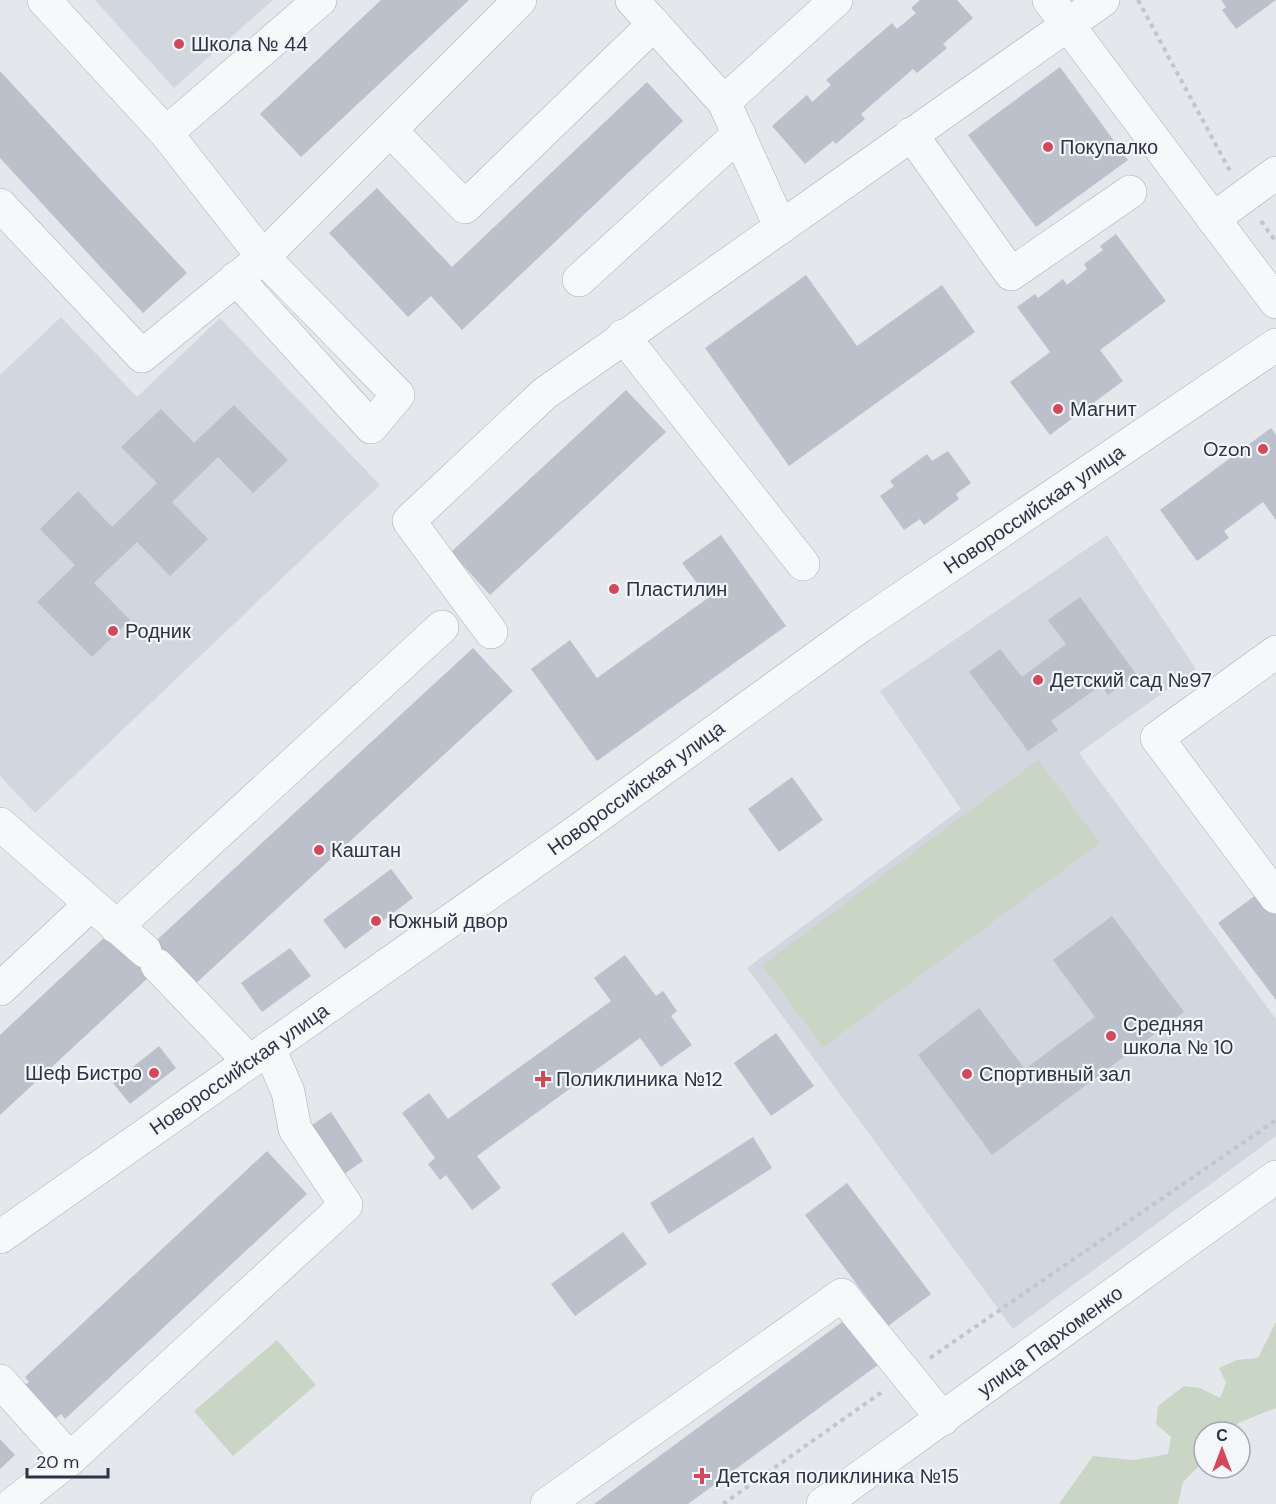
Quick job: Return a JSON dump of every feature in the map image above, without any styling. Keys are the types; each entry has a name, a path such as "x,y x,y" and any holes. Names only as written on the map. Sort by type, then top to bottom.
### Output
{"street":[{"path":"44,0 166,133 263,257 398,395 370,427 236,278"},
{"path":"166,133 320,0"},
{"path":"0,205 142,356 263,257 520,0"},
{"path":"632,0 724,102 780,226"},
{"path":"724,102 836,0"},
{"path":"491,632 409,521 544,394 911,134 1058,12 1103,0"},
{"path":"1058,12 1276,302"},
{"path":"390,130 465,207 654,24"},
{"path":"579,280 739,134"},
{"path":"911,134 1011,274 1130,192"},
{"path":"1214,219 1276,173"},
{"path":"623,336 803,564"},
{"name":"Новороссийская улица","path":"0,1237 572,835 859,627 1276,345"},
{"path":"116,927 442,627"},
{"path":"1276,652 1157,738 1276,897"},
{"path":"0,824 259,1054 288,1092 295,1129 346,1205 70,1459 13,1504"},
{"path":"0,990 90,904"},
{"name":"улица Пархоменко","path":"826,1503 1276,1177"},
{"path":"547,1504 842,1295 943,1419"},
{"path":"0,1381 70,1459"}],"path":[{"path":"1138,0 1244,196 1276,242"},
{"path":"723,1504 906,1374 1276,1120"}],"shaded area":[{"name":"Школа № 44","path":"95,0 273,0 174,88"},
{"name":"Родник","path":"61,317 137,397 220,318 380,485 35,813 0,776 0,375"},
{"path":"1107,535 1196,669 1079,753 1276,1019 1276,1136 1013,1329 747,968 961,809 880,691"}],"green space":[{"path":"1038,760 1100,843 823,1047 762,965"},
{"path":"1276,1322 1276,1408 1246,1420 1192,1420 1192,1473 1183,1482 1178,1504 1059,1504 1093,1456 1134,1460 1168,1454 1171,1437 1156,1424 1158,1406 1184,1386 1200,1388 1220,1398 1226,1383 1219,1368 1237,1360 1258,1358"},
{"path":"277,1340 316,1385 233,1456 194,1411"}],"building":[{"path":"381,0 469,0 301,157 260,114"},
{"path":"920,0 957,0 973,18 943,44 947,48 917,73 913,69 861,114 865,119 836,144 833,141 805,164 772,126 807,95 812,102 831,85 826,80 892,23 897,29 916,13 911,8"},
{"path":"1221,0 1276,0 1236,29 1222,10 1226,7"},
{"name":"Покупалко","path":"1060,67 1128,160 1036,227 968,135"},
{"path":"0,71 187,273 143,313 0,158"},
{"path":"647,82 683,121 462,330 431,296 408,317 329,233 377,188 452,267"},
{"path":"1116,234 1166,301 1100,350 1123,381 1050,435 1010,382 1050,352 1017,307 1035,294 1038,298 1063,279 1067,285 1087,269 1084,264 1103,250 1100,246"},
{"path":"806,275 857,346 942,285 975,332 789,466 705,348"},
{"path":"626,390 666,432 490,595 451,552"},
{"path":"234,405 288,460 253,493 218,457 172,502 208,539 170,576 137,542 94,583 130,620 92,657 37,602 75,565 40,529 78,491 112,527 157,483 121,447 161,409 194,443"},
{"path":"1271,428 1276,435 1276,520 1263,502 1224,531 1229,538 1197,561 1160,510"},
{"path":"948,451 971,483 956,494 959,499 924,525 920,519 904,530 880,496 894,486 890,481 927,454 932,461"},
{"path":"721,535 786,626 597,761 531,669 570,640 597,678 708,598 682,563"},
{"name":"Детский сад №97","path":"1080,597 1136,674 1108,695 1101,685 1051,721 1058,730 1028,751 969,672 1000,649 1022,677 1066,644 1048,620"},
{"path":"473,648 513,691 193,986 150,976 0,1115 0,1035 109,933 145,951"},
{"path":"792,777 823,820 779,852 748,809"},
{"path":"391,869 413,898 345,949 323,920"},
{"path":"1260,892 1276,912 1276,1000 1218,923"},
{"name":"Средняя школа № 10","path":"1112,916 1184,1012 992,1155 918,1055 979,1008 1025,1069 1095,1017 1053,960"},
{"path":"290,948 311,976 262,1012 241,983"},
{"name":"Поликлиника №12","path":"625,955 656,996 663,991 677,1011 671,1016 692,1045 661,1067 640,1038 477,1156 501,1188 472,1210 446,1175 440,1180 428,1164 435,1158 402,1113 429,1093 448,1119 611,1001 594,978"},
{"path":"776,1033 814,1086 771,1116 734,1063"},
{"path":"159,1046 176,1068 130,1104 113,1083"},
{"path":"331,1112 363,1161 344,1174 312,1125"},
{"path":"753,1137 772,1168 669,1234 650,1203"},
{"path":"267,1151 307,1194 65,1419 61,1414 56,1418 25,1385 29,1382 25,1377"},
{"path":"847,1183 931,1294 888,1326 805,1215"},
{"path":"623,1232 647,1264 575,1316 551,1284"},
{"path":"849,1317 882,1362 688,1504 594,1504"},
{"path":"0,1439 15,1455 0,1469"}],"place":[{"name":"Школа № 44","path":"179,44"},
{"name":"Покупалко","path":"1048,147"},
{"name":"Магнит","path":"1058,409"},
{"name":"Ozon","path":"1263,449"},
{"name":"Пластилин","path":"614,589"},
{"name":"Родник","path":"113,631"},
{"name":"Детский сад №97","path":"1038,680"},
{"name":"Каштан","path":"319,850"},
{"name":"Южный двор","path":"376,921"},
{"name":"Средняя школа № 10","path":"1111,1036"},
{"name":"Шеф Бистро","path":"154,1073"},
{"name":"Спортивный зал","path":"967,1074"},
{"name":"Поликлиника №12","path":"543,1079"},
{"name":"Детская поликлиника №15","path":"702,1476"}]}
